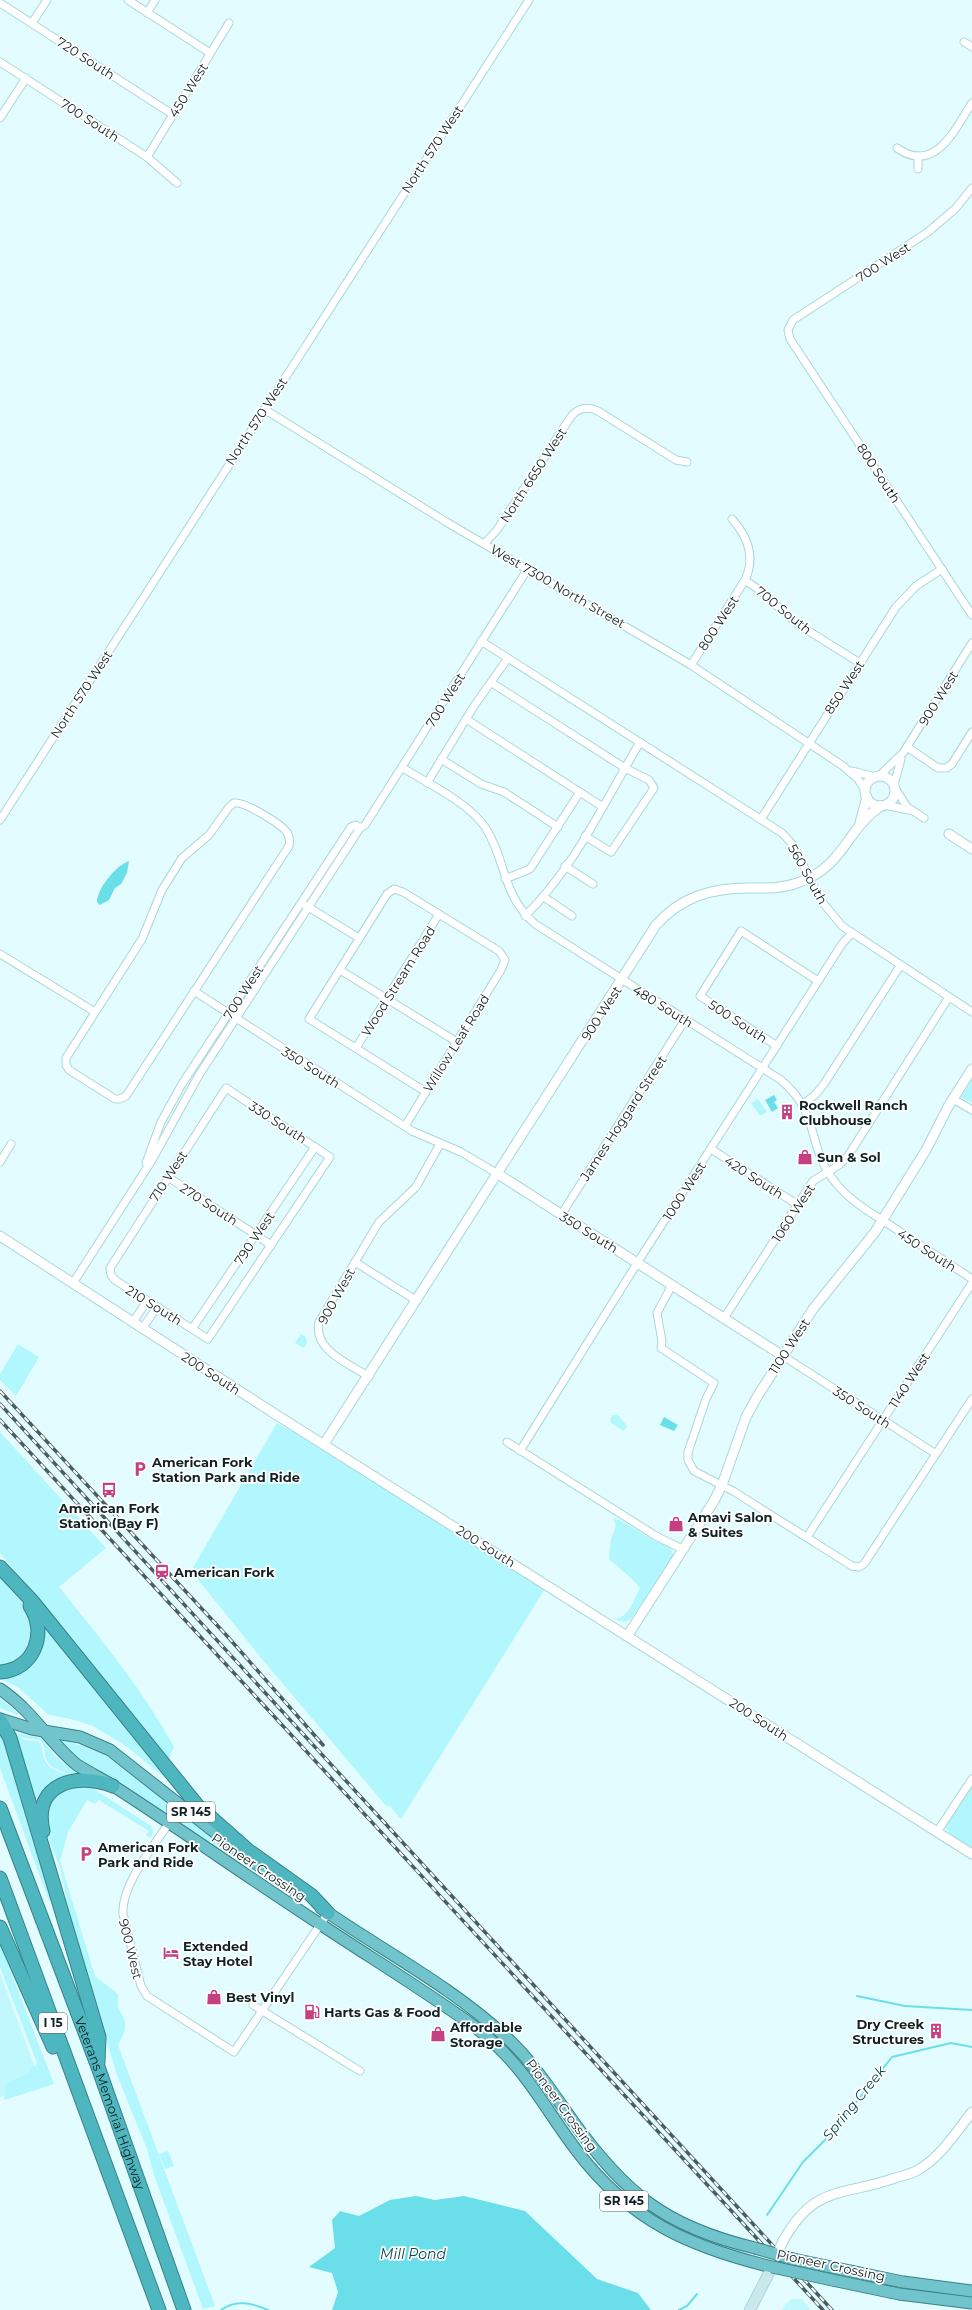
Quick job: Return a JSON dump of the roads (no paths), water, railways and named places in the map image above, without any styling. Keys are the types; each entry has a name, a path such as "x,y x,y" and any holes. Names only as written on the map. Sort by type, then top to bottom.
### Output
{"highway":[{"path":"0,1567 35,1615 39,1634 36,1648 27,1661 12,1670 0,1672"},
{"path":"0,1567 33,1602 197,1805 249,1851 311,1895 328,1913"},
{"name":"SR 145","path":"0,1689 26,1709 45,1731"},
{"path":"0,1719 8,1734 99,2037 98,2067"},
{"name":"SR 145","path":"0,1719 45,1731"},
{"name":"Pioneer Crossing","path":"45,1731 80,1737 114,1753 245,1856 328,1913 448,1991 507,2038 528,2060 606,2166 646,2202 692,2228 736,2244 777,2255 903,2282 972,2291"},
{"name":"Pioneer Crossing","path":"45,1731 70,1759 169,1823 320,1925 441,2003 500,2047 538,2092 576,2150 596,2174 632,2207 663,2228 687,2240 733,2257 772,2267 899,2294 972,2303"},
{"path":"61,1909 60,1891 42,1830 41,1818 45,1801 60,1785 74,1780 93,1780 113,1786"},
{"name":"Veterans Memorial Highway","path":"0,1808 98,2067 184,2310"},
{"name":"Veterans Memorial Highway","path":"0,1878 159,2310"},
{"path":"0,1927 107,2168"}],"main road":[{"path":"750,2310 772,2267"}],"street":[{"path":"32,23 47,0"},
{"path":"128,0 210,53"},
{"path":"147,13 155,0"},
{"name":"North 570 West","path":"0,820 529,0"},
{"name":"720 South","path":"0,3 172,114"},
{"name":"450 West","path":"147,157 229,23"},
{"path":"964,42 972,47"},
{"name":"700 South","path":"0,62 147,157 177,183"},
{"path":"0,118 26,78"},
{"path":"897,148 905,153 918,156 930,154 944,145 972,103"},
{"path":"918,156 918,169"},
{"name":"700 West","path":"788,330 793,320 928,232 956,208 972,188"},
{"name":"800 South","path":"788,330 790,339 972,615"},
{"name":"North 6650 West","path":"484,543 502,524 572,415 582,408 590,408 598,411 676,460 687,462"},
{"name":"West 7300 North Street","path":"264,409 448,523 691,665 848,770 862,775 878,776"},
{"name":"700 South","path":"732,519 742,532 750,550 751,564 745,580 760,590 799,625 860,663"},
{"name":"850 West","path":"761,818 900,602 916,586 942,569"},
{"name":"700 West","path":"73,1283 143,1173 196,1080 360,828 365,824 403,768 481,641 527,570"},
{"name":"800 West","path":"691,665 745,580"},
{"name":"560 South","path":"481,641 761,818 782,833 790,841 808,878 836,920 851,934 972,1012"},
{"name":"900 West","path":"878,776 905,750 972,643"},
{"path":"427,783 466,719 508,658"},
{"path":"492,683 625,768 649,780 654,788 611,852 585,836"},
{"path":"466,719 603,806"},
{"path":"905,750 938,768 946,768 952,764 972,732"},
{"path":"525,916 544,897 585,836 640,742"},
{"name":"900 West","path":"894,787 905,750"},
{"path":"442,759 481,784 504,792 558,827"},
{"name":"480 South","path":"403,768 464,807 484,825 491,837 515,902 525,916 562,942 787,1085 803,1104 810,1119 828,1171 849,1198 882,1220"},
{"name":"West 7300 North Street","path":"848,770 866,793"},
{"path":"911,810 897,806 874,804 866,793 867,783 878,776 886,778 894,787 900,799 911,810 924,818"},
{"path":"883,805 893,799 894,787"},
{"path":"506,879 530,869 580,792"},
{"name":"900 West","path":"858,828 866,793"},
{"path":"237,803 243,803 285,830 289,837 290,843 194,991 126,1096 120,1099 112,1098 71,1072 66,1065 67,1055 142,939 158,896 182,858 209,835 229,807 237,803"},
{"name":"900 West","path":"324,1444 369,1377 656,925 668,913 686,900 715,890 780,887 819,873 837,857 868,815 883,805"},
{"name":"700 West","path":"143,1173 158,1130 174,1099 351,827 356,825 360,828"},
{"path":"949,834 972,849"},
{"path":"565,866 593,884"},
{"path":"426,1092 309,1019 387,894 392,889 399,890 439,914"},
{"path":"544,897 572,916"},
{"path":"301,902 359,938"},
{"name":"Willow Leaf Road","path":"405,1126 501,970 504,959 499,951 439,914"},
{"name":"Wood Stream Road","path":"356,1048 439,914"},
{"name":"500 South","path":"777,1046 700,996 741,931 818,981"},
{"name":"1000 West","path":"520,1451 762,1068 818,981 851,934"},
{"path":"0,954 95,1012"},
{"path":"803,1104 824,1084 900,966"},
{"path":"340,970 457,1042"},
{"name":"350 South","path":"194,991 405,1126 440,1144 469,1156 498,1174 936,1454"},
{"name":"1060 West","path":"724,1318 813,1181 848,1156 949,997"},
{"name":"James Hoggard Street","path":"561,1215 685,1020"},
{"name":"1100 West","path":"628,1635 684,1550 722,1485 746,1418 783,1356 826,1291 861,1252 926,1150 953,1099 972,1069"},
{"name":"330 South","path":"226,1088 330,1157"},
{"name":"710 West","path":"111,1265 226,1088"},
{"path":"953,1099 972,1110"},
{"path":"0,1162 12,1144"},
{"name":"900 West","path":"369,1377 325,1348 320,1340 318,1331 321,1318 383,1217 416,1187 440,1144"},
{"name":"790 West","path":"192,1329 315,1147"},
{"name":"420 South","path":"711,1149 798,1205"},
{"name":"790 West","path":"208,1339 330,1157"},
{"name":"270 South","path":"168,1177 271,1245"},
{"name":"450 South","path":"882,1220 972,1279"},
{"name":"200 South","path":"0,1236 142,1329 972,1854"},
{"name":"900 West","path":"355,1262 417,1301"},
{"name":"210 South","path":"111,1265 110,1271 114,1279 208,1339"},
{"name":"1140 West","path":"807,1538 972,1283"},
{"path":"672,1285 657,1310 662,1341 661,1348 714,1383 688,1452 688,1460 694,1471 722,1485 852,1566 862,1566 972,1399"},
{"path":"133,1322 147,1301"},
{"path":"142,1329 157,1307"},
{"path":"507,1442 656,1536 684,1550"},
{"path":"937,1832 972,1779"},
{"name":"900 West","path":"169,1823 141,1865 123,1902 125,1926 143,1991 152,2001 234,2052 262,2011"},
{"path":"262,2011 328,1913"},
{"path":"252,2005 360,2071"},
{"path":"777,2255 791,2226 807,2207 817,2200 850,2189 883,2182 918,2170 938,2155 972,2112"}],"water":[{"path":"129,861 127,873 121,884 115,888 109,900 100,905 97,902 104,884 113,872"},
{"path":"774,1095 777,1100 774,1102 778,1108 772,1112 765,1100"},
{"path":"664,1417 678,1425 674,1431 660,1425"},
{"name":"Mill Pond","path":"416,2196 435,2200 464,2196 525,2211 597,2279 638,2293 651,2310 332,2310 338,2292 332,2273 309,2267 335,2248 332,2220 340,2211 359,2216 390,2200"}],"waterway":[{"path":"857,1996 905,2006 972,2010"},
{"name":"Spring Creek","path":"767,2215 803,2162 831,2134 892,2057 951,2043 972,2047"},
{"name":"Spring Creek","path":"679,2310 687,2306 697,2294"},
{"path":"221,2310 232,2304 238,2303 250,2304 268,2310"}],"railway":[{"path":"0,1391 228,1637 323,1745"},
{"path":"0,1404 832,2310"},
{"path":"0,1420 823,2310"}],"place":[{"name":"Rockwell Ranch Clubhouse","path":"787,1112"},
{"name":"Sun & Sol","path":"805,1157"},
{"name":"American Fork Station Park and Ride","path":"140,1469"},
{"name":"American Fork Station (Bay F)","path":"109,1490"},
{"name":"Amavi Salon & Suites","path":"676,1524"},
{"name":"American Fork","path":"162,1572"},
{"name":"American Fork Park and Ride","path":"86,1854"},
{"name":"Extended Stay Hotel","path":"171,1953"},
{"name":"Best Vinyl","path":"214,1997"},
{"name":"Harts Gas & Food","path":"312,2012"},
{"name":"Dry Creek Structures","path":"936,2031"},
{"name":"Affordable Storage","path":"438,2034"}]}
